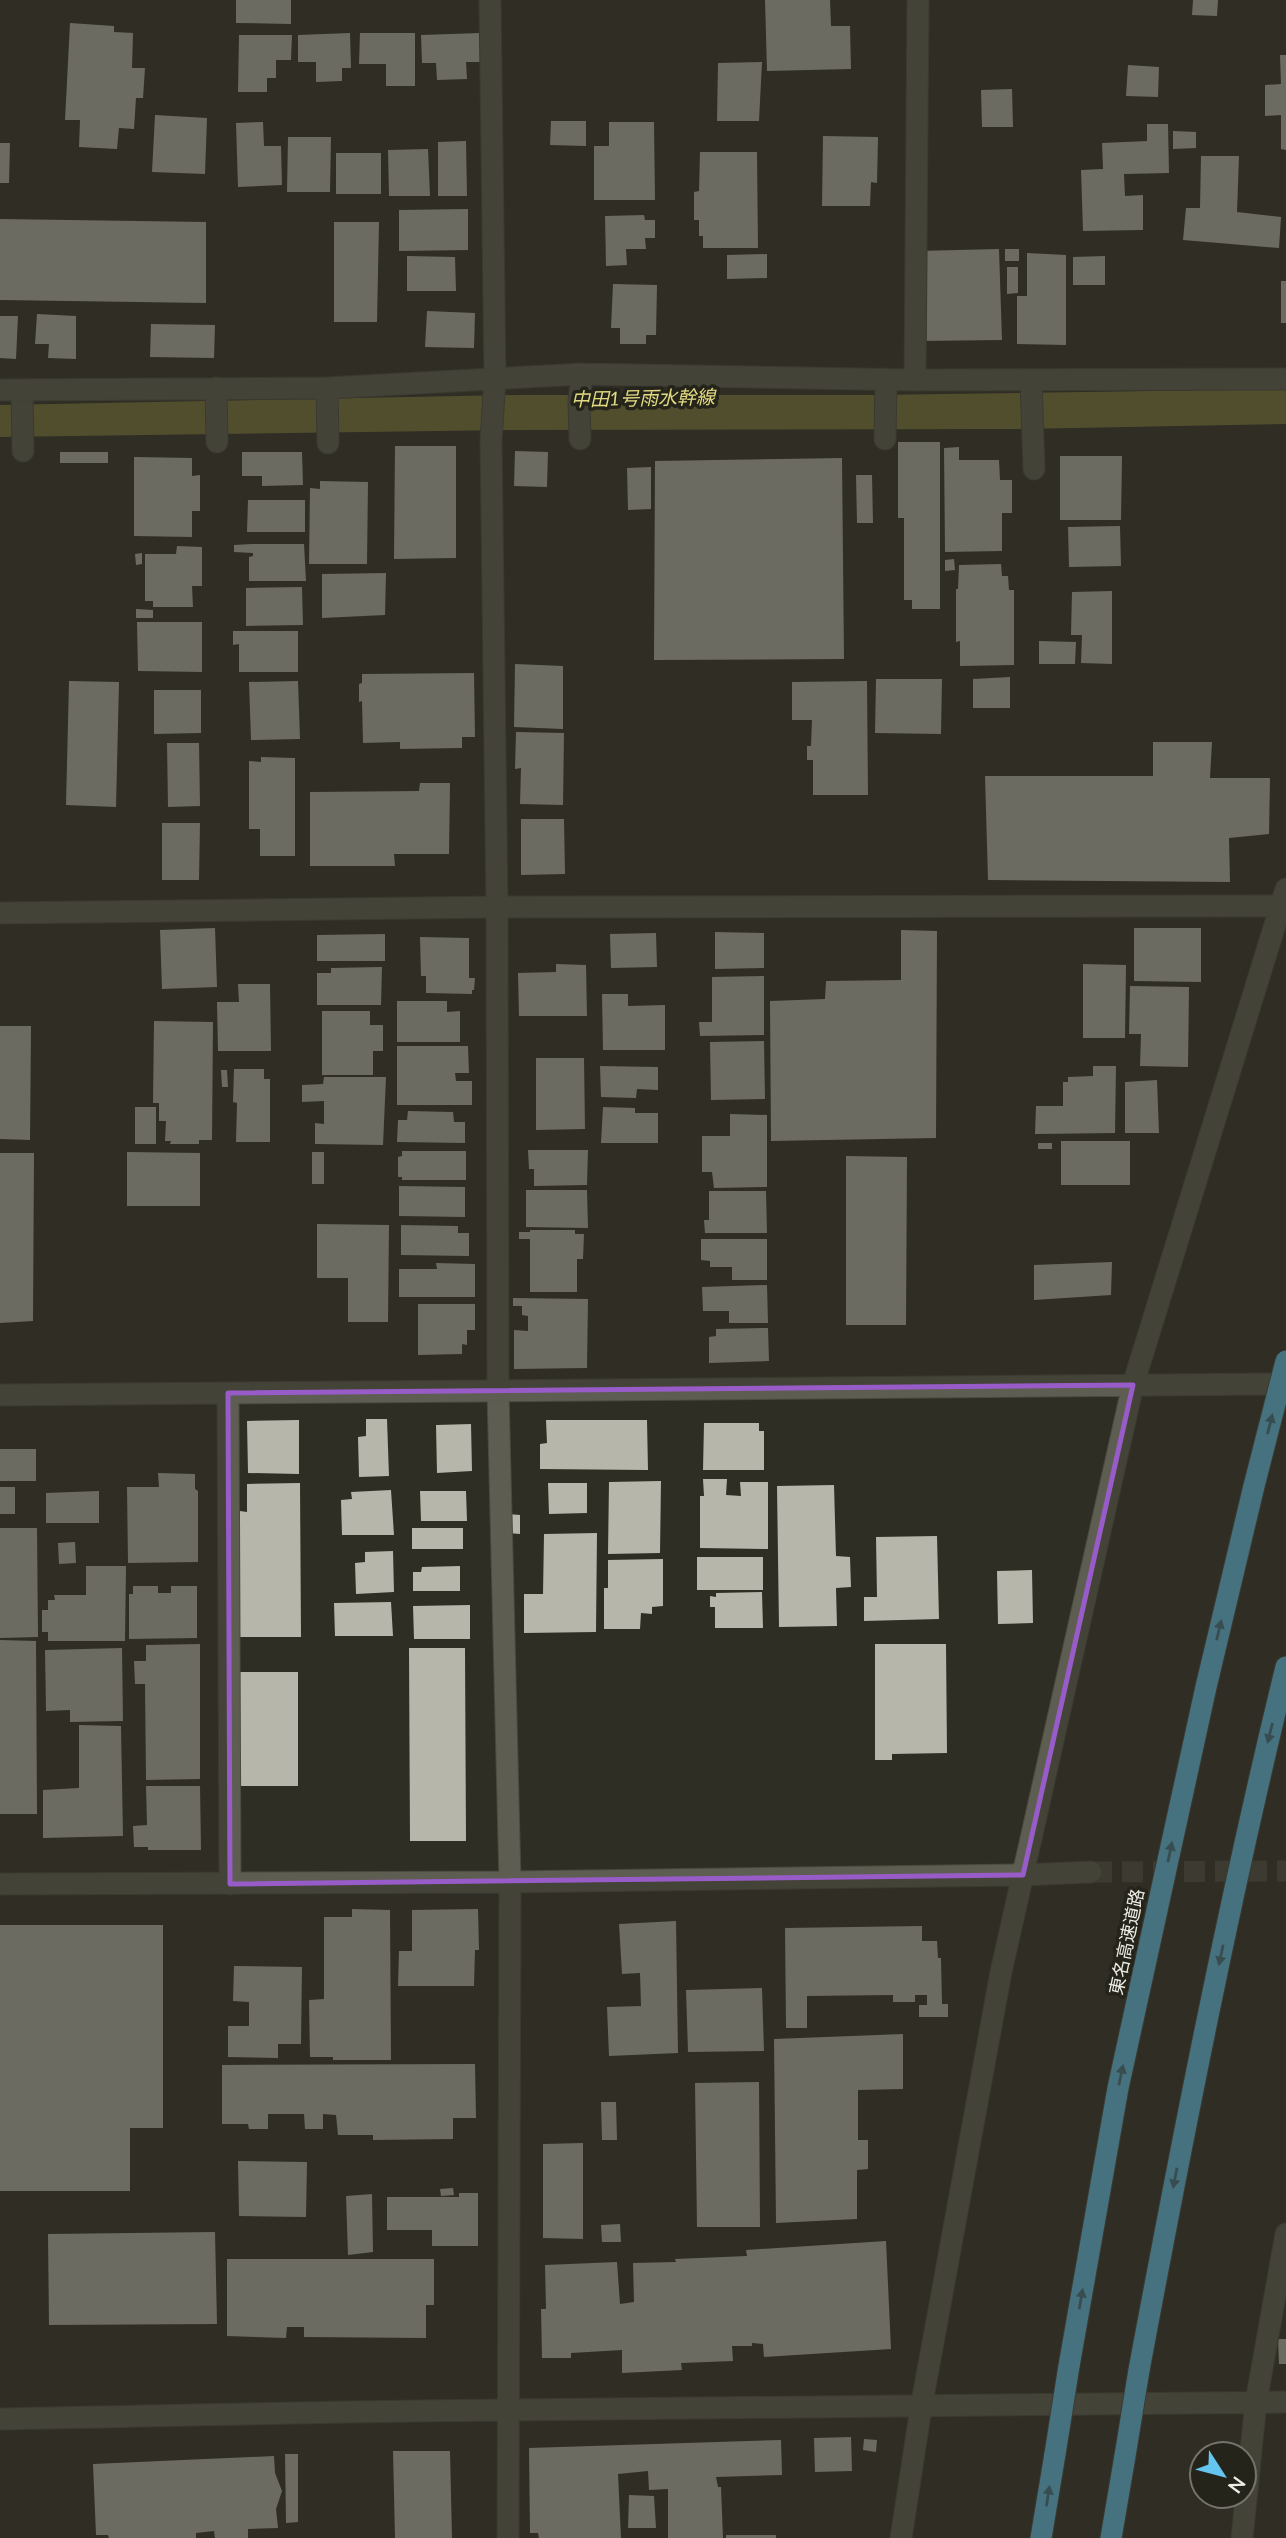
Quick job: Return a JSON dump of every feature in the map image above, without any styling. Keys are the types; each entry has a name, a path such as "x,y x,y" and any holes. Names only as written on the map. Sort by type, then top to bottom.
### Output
{"highway":[{"name":"東名高速道路","path":"1041,2538 1118,2088 1206,1687 1286,1361"},
{"path":"1111,2538 1139,2370 1188,2109 1286,1667"}],"street":[{"path":"491,0 495,378 491,440 497,907 498,1391 510,1882 508,2538"},
{"path":"915,380 918,0"},
{"path":"580,439 579,401 582,374"},
{"path":"0,390 22,400 327,397 495,378 582,374 885,390 915,380 1031,388 1286,379"},
{"path":"1031,388 1034,469"},
{"path":"885,390 885,439"},
{"path":"216,396 217,442"},
{"path":"327,397 328,443"},
{"path":"22,400 23,451"},
{"path":"0,913 1284,900 1133,1385 999,1986 921,2408 901,2538"},
{"path":"0,1395 1286,1384"},
{"path":"228,1393 230,1884"},
{"path":"0,1884 510,1882 1091,1872"},
{"path":"1242,2538 1256,2402 1286,2234"},
{"path":"0,2419 509,2410 921,2408 1003,2404 1286,2402"}],"highlighted area":[{"path":"1133,1385 1023,1875 230,1884 228,1393"}],"water":[{"name":"中田1号雨水幹線","path":"1286,389 1286,424 1020,429 513,430 0,437 0,405 515,395 872,395"}],"building":[{"path":"236,0 291,0 291,24 236,23"},
{"path":"765,0 830,0 831,26 850,26 851,69 767,71"},
{"path":"1193,0 1218,0 1217,16 1192,15"},
{"path":"70,23 114,26 114,32 133,33 132,68 145,68 143,98 136,98 134,129 119,128 117,149 79,147 80,120 65,120"},
{"path":"350,33 351,68 342,68 342,81 316,82 316,62 298,62 298,35"},
{"path":"360,33 415,33 415,86 386,86 386,64 359,64"},
{"path":"480,33 481,62 466,62 467,79 437,80 436,63 422,63 421,35"},
{"path":"239,35 292,35 291,60 276,60 276,78 267,78 267,92 238,92"},
{"path":"1280,55 1286,55 1286,150 1281,149 1281,115 1265,116 1265,85 1281,84"},
{"path":"762,62 759,121 717,121 718,63"},
{"path":"1128,65 1159,67 1158,97 1126,96"},
{"path":"1012,89 1013,127 982,127 981,90"},
{"path":"155,115 207,118 205,174 152,172"},
{"path":"551,121 586,121 586,146 550,145"},
{"path":"263,122 264,146 281,146 282,185 238,187 236,123"},
{"path":"609,122 654,122 655,200 594,200 594,146 609,146"},
{"path":"1147,124 1168,124 1169,173 1124,174 1125,196 1143,195 1143,230 1083,231 1081,170 1103,169 1102,143 1147,141"},
{"path":"1173,131 1196,132 1196,148 1173,149"},
{"path":"823,136 878,137 877,183 871,182 870,206 822,206"},
{"path":"288,137 331,137 330,192 287,192"},
{"path":"466,141 467,196 438,196 438,142"},
{"path":"0,143 10,143 9,183 0,183"},
{"path":"428,149 430,196 389,196 388,150"},
{"path":"700,152 757,152 758,248 703,248 703,236 699,236 699,220 694,220 694,192 699,191"},
{"path":"336,153 381,153 381,194 336,194"},
{"path":"1201,156 1239,156 1237,212 1281,217 1279,248 1183,240 1186,208 1200,208"},
{"path":"468,209 468,250 399,251 399,210"},
{"path":"644,215 645,220 655,220 655,238 645,238 646,249 626,249 627,265 606,266 605,216"},
{"path":"0,219 206,222 206,303 0,300"},
{"path":"334,222 379,222 377,322 334,322"},
{"path":"999,249 1002,340 919,341 917,251"},
{"path":"1005,249 1019,249 1019,261 1005,261"},
{"path":"1027,253 1066,255 1066,345 1017,344 1017,296 1027,296"},
{"path":"767,254 767,278 727,279 727,255"},
{"path":"407,256 455,257 456,291 407,291"},
{"path":"1105,256 1105,285 1073,285 1073,257"},
{"path":"1007,267 1018,267 1018,293 1007,294"},
{"path":"1281,281 1286,281 1286,323 1281,323"},
{"path":"613,284 657,285 656,335 646,335 646,344 620,344 620,328 611,328"},
{"path":"427,311 475,313 474,348 425,347"},
{"path":"37,314 76,316 76,359 48,358 49,344 35,344"},
{"path":"0,316 18,316 16,359 0,358"},
{"path":"151,324 215,325 214,358 150,357"},
{"path":"898,442 940,442 940,609 912,609 912,600 904,600 904,518 898,518"},
{"path":"395,446 456,446 456,558 394,559"},
{"path":"959,447 959,460 999,460 1000,480 1012,480 1012,513 1002,513 1002,551 945,552 944,448"},
{"path":"515,451 548,452 547,487 514,486"},
{"path":"60,452 108,452 108,463 60,463"},
{"path":"242,452 302,452 303,485 262,486 262,476 242,476"},
{"path":"1060,456 1122,456 1121,520 1060,520"},
{"path":"134,457 192,458 192,476 200,475 200,511 192,511 192,537 134,536"},
{"path":"842,458 844,659 654,660 655,461"},
{"path":"651,467 651,509 628,510 627,468"},
{"path":"856,475 872,475 873,523 857,523"},
{"path":"320,481 368,482 367,564 309,564 310,488 320,489"},
{"path":"248,500 305,500 305,532 247,532"},
{"path":"1120,526 1121,566 1069,567 1068,527"},
{"path":"304,544 306,581 249,581 249,557 253,556 253,553 234,552 234,545"},
{"path":"177,546 202,547 202,586 192,586 193,607 153,607 153,601 145,601 145,554 176,554"},
{"path":"142,553 142,564 136,565 135,554"},
{"path":"954,559 955,570 945,571 945,560"},
{"path":"1001,564 1002,576 1008,576 1009,590 1014,590 1014,665 960,666 960,641 956,642 959,565"},
{"path":"386,573 385,615 322,618 322,574"},
{"path":"302,587 303,625 246,626 246,588"},
{"path":"1112,591 1112,664 1081,663 1082,635 1071,635 1072,592"},
{"path":"136,609 153,610 153,618 136,618"},
{"path":"137,622 202,622 202,672 138,671"},
{"path":"233,631 298,631 298,672 239,672 239,644 233,645"},
{"path":"1039,641 1076,642 1075,664 1039,664"},
{"path":"515,664 563,666 563,729 514,727"},
{"path":"474,673 475,737 462,737 462,748 400,749 400,742 363,743 362,701 359,702 362,674"},
{"path":"1010,677 1010,708 973,708 973,679"},
{"path":"876,679 942,679 941,734 875,733"},
{"path":"69,681 119,682 116,807 66,805"},
{"path":"298,681 300,739 251,740 249,682"},
{"path":"867,681 868,795 813,795 813,760 807,760 807,746 811,746 812,720 792,720 792,682"},
{"path":"154,690 201,690 201,733 154,734"},
{"path":"516,732 564,733 563,805 520,804 521,768 515,769"},
{"path":"1153,742 1212,742 1210,778 1270,778 1269,834 1229,838 1230,882 988,880 985,776 1153,776"},
{"path":"167,743 199,743 200,806 168,807"},
{"path":"261,757 295,758 295,856 260,856 260,829 249,829 249,761 261,762"},
{"path":"420,783 450,783 449,854 394,854 395,866 310,866 310,792 419,791"},
{"path":"521,819 564,819 565,874 521,875"},
{"path":"162,823 200,823 199,880 162,880"},
{"path":"215,928 217,987 162,989 160,930"},
{"path":"1134,928 1201,928 1201,982 1134,981"},
{"path":"901,930 937,931 936,1138 771,1141 770,1001 825,999 826,981 901,980"},
{"path":"715,932 764,933 764,968 715,969"},
{"path":"656,933 657,967 611,968 610,934"},
{"path":"385,934 385,961 317,961 317,935"},
{"path":"420,937 469,938 469,978 475,978 472,994 426,993 426,976 421,976"},
{"path":"556,964 586,965 587,1016 519,1016 518,973 556,972"},
{"path":"1083,964 1126,965 1125,1038 1083,1038"},
{"path":"382,967 381,1005 317,1005 317,973 331,973 331,968"},
{"path":"764,976 764,1035 700,1036 699,1022 712,1022 712,977"},
{"path":"238,984 270,984 271,1051 218,1051 217,1002 239,1002"},
{"path":"1130,986 1189,987 1188,1067 1140,1066 1141,1034 1129,1034"},
{"path":"602,994 628,994 628,1006 665,1005 665,1050 603,1050"},
{"path":"397,1001 447,1001 447,1012 460,1011 460,1042 397,1042"},
{"path":"322,1011 370,1011 370,1025 383,1025 383,1051 373,1051 373,1075 322,1075"},
{"path":"154,1021 213,1022 212,1140 199,1140 199,1144 170,1144 171,1141 165,1141 166,1121 159,1121 159,1103 153,1103"},
{"path":"0,1026 31,1026 30,1140 0,1139"},
{"path":"764,1041 765,1099 711,1100 710,1042"},
{"path":"397,1046 468,1046 469,1073 455,1073 456,1081 472,1081 472,1105 397,1105"},
{"path":"536,1058 584,1058 585,1129 536,1130"},
{"path":"600,1066 658,1067 658,1090 637,1089 636,1098 601,1097"},
{"path":"1093,1066 1116,1066 1115,1133 1035,1134 1036,1106 1063,1106 1063,1082 1068,1082 1068,1077 1093,1076"},
{"path":"234,1069 264,1069 264,1079 270,1079 270,1142 236,1142"},
{"path":"221,1070 227,1070 228,1087 222,1087"},
{"path":"324,1077 386,1077 383,1145 315,1144 315,1123 324,1124 324,1101 302,1102 302,1085 323,1084"},
{"path":"1157,1080 1159,1133 1125,1133 1125,1082"},
{"path":"135,1107 156,1107 156,1144 135,1144"},
{"path":"603,1107 635,1108 635,1113 658,1113 658,1143 601,1143"},
{"path":"408,1111 453,1112 454,1122 465,1122 465,1143 397,1142 398,1120 407,1120"},
{"path":"730,1114 767,1115 767,1187 714,1188 712,1172 702,1172 702,1136 730,1136"},
{"path":"1061,1141 1130,1141 1130,1185 1061,1185"},
{"path":"1038,1143 1052,1143 1052,1149 1038,1149"},
{"path":"528,1150 588,1150 587,1185 534,1186 534,1169 529,1169"},
{"path":"402,1151 466,1151 466,1180 402,1180 402,1177 398,1177 398,1157 402,1156"},
{"path":"127,1152 200,1153 200,1206 127,1206"},
{"path":"312,1152 324,1152 324,1184 312,1184"},
{"path":"0,1153 34,1153 33,1321 0,1323"},
{"path":"846,1156 907,1157 906,1325 846,1325"},
{"path":"399,1186 465,1187 465,1217 399,1216"},
{"path":"526,1190 587,1190 588,1228 526,1227"},
{"path":"709,1191 766,1191 767,1233 705,1233 704,1220 709,1220"},
{"path":"317,1224 389,1225 388,1322 348,1322 348,1278 317,1278"},
{"path":"401,1225 458,1226 458,1233 469,1233 469,1256 401,1255"},
{"path":"575,1230 575,1234 584,1234 583,1259 577,1259 577,1292 530,1292 530,1239 519,1239 519,1232"},
{"path":"701,1239 767,1239 767,1280 732,1280 732,1267 710,1267 710,1261 701,1260"},
{"path":"1112,1262 1111,1295 1034,1300 1034,1265"},
{"path":"436,1263 475,1264 475,1297 399,1297 399,1269 437,1269"},
{"path":"767,1285 768,1323 729,1323 729,1311 703,1311 702,1287"},
{"path":"513,1298 588,1299 587,1368 514,1369 514,1330 528,1331 528,1316 522,1315 522,1306 513,1306"},
{"path":"418,1304 475,1304 475,1330 467,1330 467,1345 462,1344 462,1354 418,1355"},
{"path":"768,1328 769,1361 709,1363 709,1337 716,1336 716,1329"},
{"path":"366,1419 387,1419 389,1476 359,1477 358,1437 366,1436"},
{"path":"299,1420 299,1474 248,1473 247,1421"},
{"path":"546,1420 647,1420 648,1470 540,1469 540,1444 547,1443"},
{"path":"704,1423 759,1423 759,1431 764,1431 764,1470 703,1470"},
{"path":"471,1424 472,1471 437,1473 436,1425"},
{"path":"0,1449 36,1449 36,1481 0,1481"},
{"path":"158,1473 195,1474 195,1489 198,1491 198,1562 128,1563 127,1487 159,1487"},
{"path":"703,1479 727,1479 726,1495 741,1496 740,1482 768,1482 768,1549 700,1548 700,1496 704,1496"},
{"path":"661,1481 660,1553 608,1554 609,1482"},
{"path":"300,1483 301,1637 233,1637 234,1523 240,1523 240,1511 247,1512 247,1484"},
{"path":"548,1483 587,1483 587,1513 549,1514"},
{"path":"834,1485 836,1556 850,1557 851,1587 836,1588 837,1626 779,1627 777,1486"},
{"path":"0,1487 15,1487 15,1514 0,1514"},
{"path":"391,1490 394,1535 342,1535 341,1500 352,1499 351,1492"},
{"path":"99,1491 99,1523 46,1523 46,1493"},
{"path":"420,1491 466,1491 467,1521 421,1521"},
{"path":"508,1514 520,1515 520,1534 508,1533"},
{"path":"0,1528 37,1528 38,1637 0,1638"},
{"path":"412,1528 463,1528 463,1549 412,1549"},
{"path":"597,1533 596,1632 524,1633 524,1594 543,1594 544,1534"},
{"path":"937,1536 939,1619 864,1621 864,1597 877,1597 876,1537"},
{"path":"75,1542 76,1563 59,1564 58,1543"},
{"path":"393,1551 394,1592 356,1594 355,1563 365,1562 365,1552"},
{"path":"697,1557 763,1557 763,1590 697,1590"},
{"path":"663,1559 663,1606 652,1607 652,1614 641,1613 640,1629 604,1629 604,1588 608,1588 608,1560"},
{"path":"86,1566 126,1566 125,1641 48,1641 48,1632 42,1632 42,1610 48,1610 48,1600 55,1600 54,1595 86,1595"},
{"path":"460,1566 460,1591 413,1591 413,1572 421,1572 422,1567"},
{"path":"1032,1570 1033,1623 998,1624 997,1571"},
{"path":"133,1586 158,1586 158,1593 171,1593 171,1586 197,1586 197,1638 129,1639 129,1594 133,1594"},
{"path":"762,1592 763,1628 715,1628 715,1607 710,1607 710,1596 716,1597 716,1593"},
{"path":"391,1602 393,1636 335,1636 334,1603"},
{"path":"470,1605 470,1639 414,1639 413,1606"},
{"path":"0,1640 36,1641 37,1814 0,1814"},
{"path":"200,1644 200,1779 146,1780 145,1684 135,1684 134,1661 146,1661 146,1645"},
{"path":"875,1644 946,1644 947,1753 892,1754 892,1760 875,1760"},
{"path":"122,1648 123,1721 70,1722 70,1710 46,1711 45,1650"},
{"path":"409,1648 465,1648 466,1841 410,1841"},
{"path":"239,1672 298,1672 298,1786 239,1786"},
{"path":"79,1725 121,1726 123,1836 43,1838 43,1790 79,1788"},
{"path":"146,1786 200,1786 201,1850 148,1850 148,1847 134,1847 133,1826 147,1825"},
{"path":"352,1909 390,1910 391,2060 333,2060 333,2057 310,2057 309,2000 324,1999 324,1917 352,1917"},
{"path":"478,1909 479,1950 475,1950 474,1986 398,1986 399,1951 412,1951 412,1910"},
{"path":"676,1921 678,2053 609,2056 607,2007 641,2006 640,1973 622,1974 619,1924"},
{"path":"0,1925 163,1925 163,2128 130,2128 130,2191 0,2191"},
{"path":"922,1926 922,1941 937,1941 938,1958 941,1958 942,2004 948,2004 948,2017 919,2017 919,2005 927,2005 927,1995 915,1995 915,2002 893,2002 893,1995 807,1996 807,2028 786,2028 785,1928"},
{"path":"234,1966 302,1967 301,2044 278,2044 278,2058 228,2057 228,2026 249,2026 249,2002 233,2001"},
{"path":"762,1988 764,2051 688,2052 686,1990"},
{"path":"903,2034 903,2089 858,2090 858,2140 868,2140 868,2169 857,2170 857,2219 776,2223 774,2039"},
{"path":"475,2064 476,2118 453,2118 453,2139 373,2140 373,2135 338,2135 336,2115 323,2114 323,2129 305,2129 304,2114 268,2114 268,2129 249,2129 248,2124 222,2124 222,2065"},
{"path":"759,2082 760,2227 697,2227 695,2083"},
{"path":"601,2102 616,2102 617,2140 602,2140"},
{"path":"583,2143 583,2239 543,2238 543,2144"},
{"path":"238,2161 307,2162 306,2217 239,2216"},
{"path":"453,2188 454,2195 441,2196 440,2189"},
{"path":"459,2193 478,2193 478,2246 432,2246 432,2230 387,2230 387,2197 459,2197"},
{"path":"372,2194 373,2252 348,2255 346,2196"},
{"path":"620,2224 621,2242 602,2242 601,2225"},
{"path":"215,2232 217,2324 49,2325 48,2234"},
{"path":"886,2241 891,2349 764,2357 763,2344 752,2343 752,2346 732,2346 733,2361 681,2363 682,2370 622,2373 622,2350 571,2353 571,2358 542,2358 541,2309 546,2309 545,2265 617,2262 620,2304 634,2302 633,2263 747,2256 746,2250"},
{"path":"227,2259 434,2259 434,2305 426,2305 426,2338 304,2337 304,2327 287,2327 286,2338 227,2336"},
{"path":"1278,2339 1286,2339 1286,2364 1279,2364"},
{"path":"851,2437 852,2471 815,2472 814,2438"},
{"path":"864,2439 877,2440 876,2452 863,2450"},
{"path":"781,2440 782,2475 716,2477 718,2487 721,2487 723,2538 668,2538 668,2489 649,2490 648,2471 618,2474 621,2538 539,2538 538,2533 530,2533 529,2448"},
{"path":"393,2451 450,2451 452,2538 395,2538"},
{"path":"285,2454 298,2454 298,2522 286,2523"},
{"path":"274,2456 275,2473 282,2491 276,2509 278,2528 248,2529 248,2538 215,2538 214,2531 196,2533 196,2538 109,2538 108,2535 96,2535 93,2464"},
{"path":"629,2495 654,2496 656,2528 628,2528"},
{"path":"726,2535 776,2535 776,2538 726,2538"}],"tunnel":[{"path":"1091,1872 1286,1871"}]}
